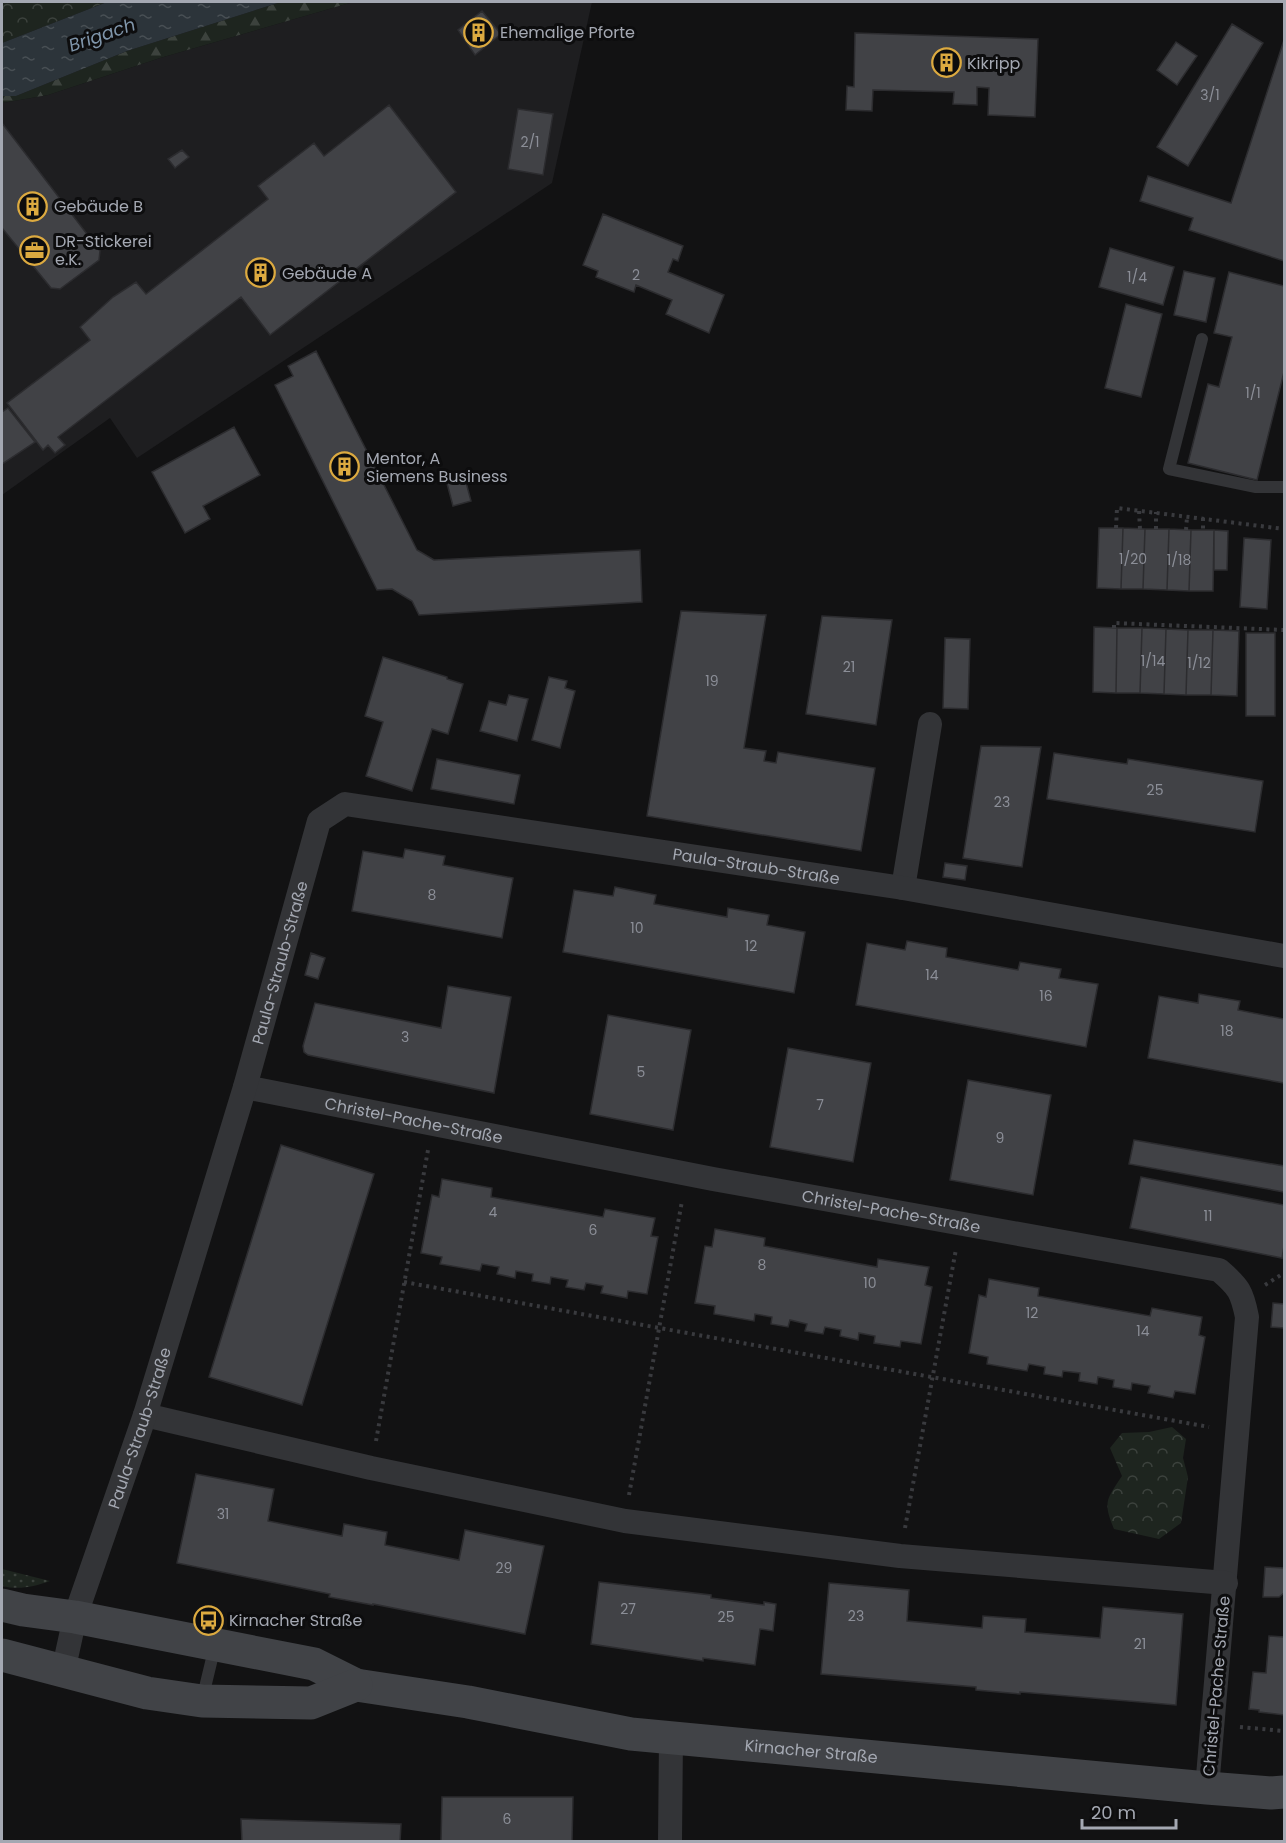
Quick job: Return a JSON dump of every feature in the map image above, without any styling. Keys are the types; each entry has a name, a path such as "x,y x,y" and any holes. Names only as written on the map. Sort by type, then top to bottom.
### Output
{"main road":[{"name":"Kirnacher Straße","path":"2,1605 314,1664 356,1685 468,1702 631,1734 1280,1794"},
{"path":"2,1655 147,1693 202,1701 311,1703 356,1685"}],"street":[{"path":"903,888 930,724"},
{"name":"Paula-Straub-Straße","path":"63,1672 75,1617 145,1415 245,1087 319,821 345,804 903,888 1273,954"},
{"name":"Christel-Pache-Straße","path":"245,1087 687,1174 1220,1270 1235,1283 1243,1297 1247,1317 1207,1788"},
{"name":"Christel-Pache-Straße","path":"145,1415 371,1468 625,1521 900,1556 1226,1583"},
{"path":"670,1842 671,1737"}],"lane":[{"path":"1202,339 1168,469 1256,487 1284,487"},
{"path":"202,1701 215,1645"}],"path":[{"path":"1116,528 1117,508 1284,529"},
{"path":"1140,511 1140,529"},
{"path":"1156,512 1156,529"},
{"path":"1186,530 1187,517"},
{"path":"1203,518 1203,530"},
{"path":"1114,628 1114,623 1130,626 1284,630"},
{"path":"371,1468 432,1125"},
{"path":"625,1521 687,1174"},
{"path":"900,1556 961,1225"},
{"path":"404,1282 1238,1432"},
{"path":"1213,1725 1284,1731"}],"shaded area":[{"path":"353,2 592,2 552,183 137,458 110,418 2,495 2,103 48,95 160,58"}],"green space":[{"path":"2,2 107,2 2,43"},
{"path":"281,2 353,2 160,58 48,95 2,103 2,96 16,96 127,51"},
{"path":"1172,1427 1186,1439 1183,1458 1188,1477 1181,1523 1159,1539 1114,1529 1107,1507 1112,1491 1122,1476 1110,1448 1122,1433 1149,1432"},
{"path":"2,1569 50,1581 26,1587 2,1586"}],"water":[{"name":"Brigach","path":"107,2 281,2 127,51 16,96 2,96 2,43"}],"building":[{"name":"Ehemalige Pforte","path":"482,11 501,34 475,55 458,30"},
{"path":"1232,24 1263,43 1188,166 1157,147"},
{"name":"Kikripp","path":"855,33 1038,39 1035,117 988,115 989,88 977,87 977,105 953,104 954,92 873,90 872,111 846,110 847,86 854,87"},
{"path":"1284,40 1284,261 1189,230 1193,218 1140,201 1148,176 1231,203"},
{"path":"1176,42 1197,56 1177,85 1157,70"},
{"name":"Gebäude A","path":"389,105 456,192 270,335 241,297 58,437 65,445 55,453 48,445 43,450 7,403 90,340 80,327 113,297 136,282 146,294 268,199 258,186 314,143 324,156"},
{"path":"518,109 553,114 543,175 508,169"},
{"name":"Gebäude B","path":"2,123 100,251 99,260 60,289 51,288 2,228"},
{"path":"182,150 189,157 175,168 168,159"},
{"path":"603,214 683,246 678,261 673,259 668,272 724,295 709,333 666,314 672,300 636,285 634,292 596,277 598,271 583,265"},
{"path":"1110,248 1174,267 1163,305 1099,287"},
{"path":"1184,271 1215,278 1206,322 1174,315"},
{"path":"1229,272 1284,286 1284,372 1257,480 1188,463 1208,384 1219,387 1232,337 1214,333"},
{"path":"1126,304 1162,314 1141,397 1105,388"},
{"name":"Mentor, A Siemens Business","path":"316,351 417,550 434,560 640,550 642,602 419,615 412,601 392,589 377,590 275,385 293,376 288,366"},
{"path":"8,408 35,442 2,464 2,412"},
{"path":"234,427 260,475 203,506 210,519 185,533 152,472"},
{"path":"463,471 471,501 453,506 445,476"},
{"path":"1099,528 1123,528 1121,589 1097,588"},
{"path":"1123,528 1145,529 1143,589 1121,589"},
{"path":"1145,529 1169,529 1167,590 1143,589"},
{"path":"1169,529 1191,530 1189,591 1167,590"},
{"path":"1191,530 1214,530 1213,591 1189,591"},
{"path":"1214,530 1228,531 1227,570 1214,570"},
{"path":"1244,538 1271,540 1267,609 1240,607"},
{"path":"681,611 766,615 744,748 766,751 764,761 776,763 778,752 875,768 861,851 647,816"},
{"path":"822,616 892,620 876,725 806,714"},
{"path":"1094,627 1117,628 1116,693 1093,692"},
{"path":"1117,628 1142,628 1140,693 1116,693"},
{"path":"1142,628 1166,629 1164,694 1140,693"},
{"path":"1166,629 1188,630 1186,695 1164,694"},
{"path":"1188,630 1213,630 1211,695 1186,695"},
{"path":"1213,630 1239,631 1237,696 1211,695"},
{"path":"1246,633 1275,633 1275,716 1246,716"},
{"path":"945,638 970,639 968,709 943,708"},
{"path":"383,657 463,684 448,734 432,729 412,791 366,776 383,722 365,716"},
{"path":"549,677 567,681 565,688 575,691 560,748 532,740"},
{"path":"509,695 528,699 517,741 480,731 489,701 506,705"},
{"path":"981,746 1041,747 1022,867 963,858"},
{"path":"1054,753 1127,764 1128,759 1263,781 1255,832 1047,799"},
{"path":"437,759 520,775 514,804 431,789"},
{"path":"405,849 445,856 443,865 513,878 502,938 352,911 363,851 403,858"},
{"path":"945,863 967,866 965,880 943,877"},
{"path":"615,887 656,895 654,904 727,917 728,908 769,915 767,925 805,932 794,993 563,952 574,890 613,896"},
{"path":"907,941 947,948 946,957 1018,970 1020,962 1061,969 1059,978 1098,984 1086,1047 856,1005 867,943 905,950"},
{"path":"311,953 325,958 318,979 305,975"},
{"path":"448,986 511,997 494,1093 308,1055 304,1052 303,1046 315,1003 441,1028"},
{"path":"1199,994 1240,1001 1238,1010 1284,1019 1284,1083 1148,1058 1159,996 1198,1003"},
{"path":"608,1015 691,1030 673,1130 590,1114"},
{"path":"788,1048 871,1063 853,1162 770,1147"},
{"path":"968,1080 1051,1095 1033,1195 950,1180"},
{"path":"1134,1140 1284,1166 1284,1192 1129,1164"},
{"path":"281,1145 374,1174 302,1405 209,1377"},
{"path":"1141,1177 1284,1205 1282,1258 1130,1228"},
{"path":"442,1179 492,1188 491,1197 603,1217 605,1209 655,1218 651,1236 658,1237 647,1294 628,1291 627,1298 601,1293 603,1286 586,1283 584,1290 566,1287 568,1280 551,1277 550,1284 532,1281 533,1274 516,1271 515,1278 497,1274 499,1267 482,1264 480,1271 440,1264 442,1257 421,1253 432,1195 439,1197"},
{"path":"715,1229 765,1238 764,1246 877,1267 878,1259 929,1267 925,1285 932,1287 921,1344 901,1341 900,1347 874,1343 875,1336 859,1333 858,1340 840,1336 841,1330 825,1327 823,1334 805,1331 807,1324 790,1320 788,1327 771,1324 772,1317 755,1314 754,1321 714,1314 715,1306 695,1303 705,1246 712,1247"},
{"path":"989,1279 1039,1288 1038,1296 1150,1316 1152,1308 1202,1317 1199,1335 1205,1337 1195,1394 1175,1391 1173,1398 1148,1393 1150,1386 1132,1383 1131,1390 1113,1387 1114,1380 1098,1377 1097,1384 1079,1381 1080,1373 1063,1371 1062,1377 1044,1374 1045,1367 1029,1364 1027,1371 987,1364 988,1357 969,1353 979,1295 986,1297"},
{"path":"1273,1303 1284,1304 1284,1328 1271,1327"},
{"path":"196,1474 274,1489 268,1521 342,1536 344,1524 387,1532 385,1545 459,1560 465,1530 544,1546 525,1634 329,1597 330,1594 177,1563"},
{"path":"1265,1567 1284,1568 1284,1593 1279,1597 1263,1597"},
{"path":"599,1582 711,1595 711,1598 764,1605 764,1602 776,1604 773,1631 760,1629 755,1665 703,1658 703,1661 591,1644"},
{"path":"829,1583 909,1590 907,1621 982,1628 983,1616 1026,1619 1025,1632 1100,1638 1103,1607 1183,1614 1176,1705 1020,1692 1020,1694 976,1690 976,1687 821,1674"},
{"path":"1269,1636 1284,1637 1284,1715 1249,1709 1253,1672 1266,1673"},
{"path":"442,1797 573,1797 572,1842 441,1842"},
{"path":"241,1819 401,1824 400,1842 242,1842"}],"place":[{"name":"Ehemalige Pforte","path":"479,32"},
{"name":"Kikripp","path":"946,63"},
{"name":"Gebäude B","path":"33,206"},
{"name":"DR-Stickerei e.K.","path":"34,250"},
{"name":"Gebäude A","path":"261,273"},
{"name":"Mentor, A Siemens Business","path":"345,467"},
{"name":"Kirnacher Straße","path":"208,1620"}]}
